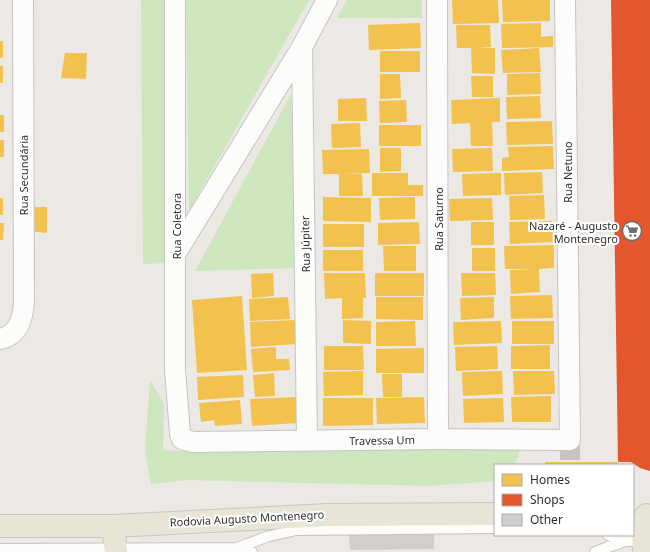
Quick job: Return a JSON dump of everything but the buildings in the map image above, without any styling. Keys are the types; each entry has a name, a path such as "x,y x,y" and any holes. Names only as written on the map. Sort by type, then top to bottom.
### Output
{"main road":[{"name":"Rodovia Augusto Montenegro","path":"0,526 113,526 328,514 494,514"},
{"path":"640,543 643,515"},
{"path":"113,526 116,550"}],"street":[{"name":"Rua Secundária","path":"0,339 12,334 19,325 23,314 24,301 23,0"},
{"name":"Rua Coletora","path":"175,0 175,370 177,417 180,434 182,439 193,442"},
{"path":"176,253 302,47 327,0"},
{"name":"Rua Saturno","path":"437,0 438,439"},
{"name":"Rua Netuno","path":"565,0 570,440"},
{"name":"Rua Júpiter","path":"302,47 307,441"},
{"name":"Travessa Um","path":"193,442 438,439 570,440"}],"lane":[{"path":"237,548 266,537 296,530 494,528"},
{"path":"612,536 640,543"},
{"path":"595,552 640,543"},
{"path":"0,548 116,550 237,548 252,552"}],"green space":[{"path":"141,0 165,0 167,263 143,264"},
{"path":"186,0 309,0 189,211"},
{"path":"347,0 422,0 422,18 337,18"},
{"path":"291,94 298,268 195,271"},
{"path":"150,380 164,403 163,450 207,452 268,449 520,450 515,464 494,464 494,481 430,486 188,480 151,484 145,450"}],"tunnel":[{"path":"570,440 570,464"}],"place":[{"name":"Nazaré - Augusto Montenegro","path":"632,231"}]}
